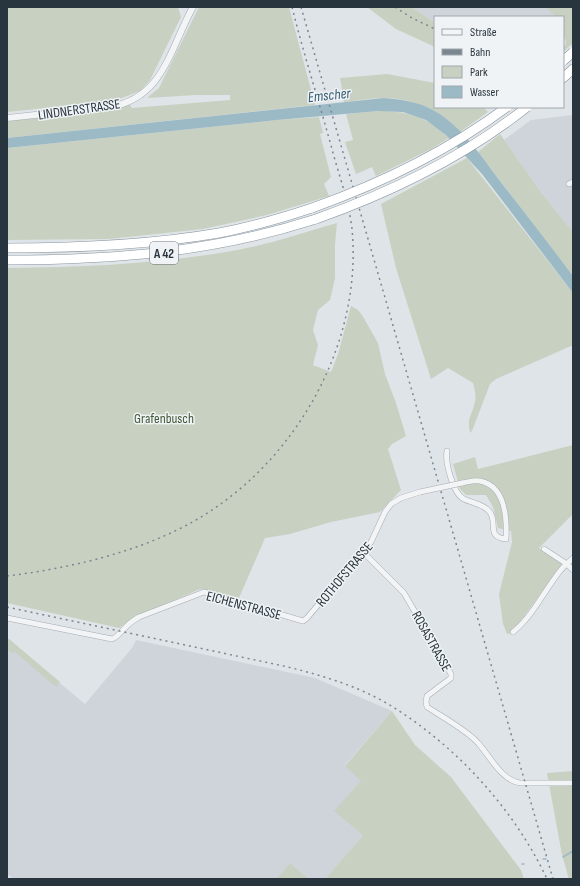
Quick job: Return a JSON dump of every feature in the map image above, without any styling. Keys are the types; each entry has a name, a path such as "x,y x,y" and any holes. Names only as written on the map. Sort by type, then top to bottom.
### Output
{"highway":[{"path":"564,60 573,52"},
{"path":"564,77 573,69"},
{"name":"A 42","path":"7,248 105,246 167,240 254,225 312,208 361,190 448,147 506,108"},
{"name":"A 42","path":"7,260 67,260 106,258 181,250 223,244 316,219 366,201 433,169 469,147 526,108"}],"street":[{"name":"LINDNERSTRASSE","path":"7,118 110,107 135,99 150,88 160,74 193,7"},
{"name":"ROTHOFSTRASSE","path":"303,621 363,552 374,538 385,512 392,504 401,498 420,492 462,483 482,481 491,485 502,500 506,513 506,539 498,538 495,535 492,515 488,510 463,499 457,493 448,466 446,457 447,451"},
{"path":"544,549 567,564 573,570"},
{"name":"ROSASTRASSE","path":"363,552 404,593 451,674 451,678 427,696 426,702 428,707 477,741 501,772 511,780 520,783 573,782"},
{"path":"513,632 519,628 560,571 573,558"},
{"name":"EICHENSTRASSE","path":"7,618 112,640 116,638 127,625 139,617 204,592 303,621"}],"shaded area":[{"path":"412,7 545,7 555,16 434,16 434,22"},
{"path":"573,115 573,232 540,191 504,140 531,120"},
{"path":"7,639 85,704 132,648 136,640 315,678 392,711 345,765 362,781 363,835 325,879 309,879 290,863 276,879 13,879 7,874"}],"green space":[{"path":"7,7 178,7 181,17 150,80 140,91 114,101 7,112"},
{"path":"199,7 289,7 315,105 7,138 7,121 100,112 130,105 132,108 230,100 230,95 196,95 147,98 159,88"},
{"path":"367,7 412,7 434,22 434,47 396,29"},
{"path":"545,7 573,7 572,44 564,51 566,42 564,36 564,16 555,16"},
{"path":"387,74 434,83 434,108 484,108 488,112 460,132 444,117 425,107 405,100 379,98 344,102 340,78"},
{"path":"378,111 398,112 426,120 449,138 431,149 376,176 372,167 356,174 345,142 353,140 346,114"},
{"path":"319,117 323,133 320,134 331,177 324,184 329,196 267,215 203,229 109,239 7,240 7,148"},
{"path":"500,134 540,191 573,232 573,276 478,152"},
{"path":"467,158 573,293 573,347 571,346 496,379 490,384 470,433 469,420 475,400 473,383 448,368 431,379 396,268 381,204"},
{"name":"Grafenbusch","path":"337,223 335,278 330,300 318,310 313,330 318,345 313,365 331,372 338,354 351,306 358,310 378,343 385,374 406,436 392,444 388,449 401,490 380,512 331,522 290,534 265,538 239,598 200,589 138,616 119,628 7,603 7,268 123,264 180,259 262,245"},
{"path":"573,445 573,514 539,548 562,564 512,633 507,634 503,624 499,594 512,542 511,531 498,528 493,507 486,495 466,495 460,489 453,464 475,457 478,469"},
{"path":"7,639 9,639 60,682 56,687 15,652 13,653 7,650"},
{"path":"392,711 415,745 451,777 521,870 524,879 325,879 363,835 334,811 361,781 345,766"},
{"path":"573,771 573,879 569,879 562,855 547,773"},
{"path":"290,863 309,879 276,879"}],"water":[{"path":"384,98 408,101 430,108 444,117 460,131 573,276 573,293 482,174 446,135 426,120 403,112 378,111 277,120 7,148 7,138"}],"waterway":[{"path":"563,857 573,851"}],"railway":[{"path":"7,576 31,573 80,563 128,550 152,541 196,520 232,496 264,467 292,433 315,396 334,357 346,315 353,272 352,229 344,191 292,7"},
{"path":"301,7 553,879"},
{"path":"395,7 412,18 434,29"},
{"path":"564,58 573,57"},
{"path":"7,607 288,667 342,683 381,700 417,723 440,741 482,782 518,828 534,853 547,879"}],"water label":[{"name":"Emscher","path":"329,95"}]}
